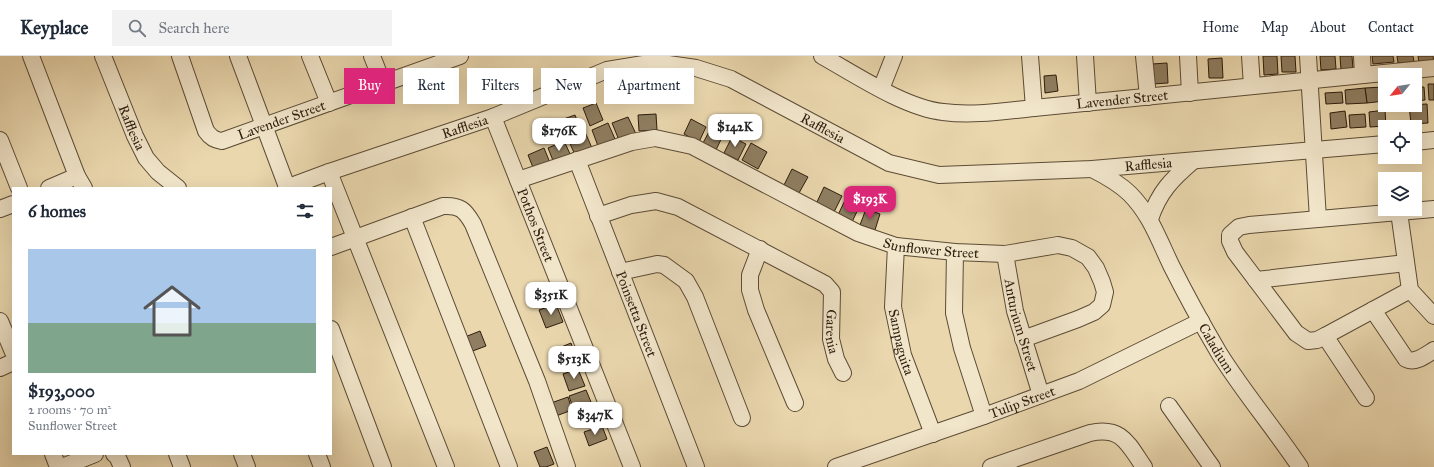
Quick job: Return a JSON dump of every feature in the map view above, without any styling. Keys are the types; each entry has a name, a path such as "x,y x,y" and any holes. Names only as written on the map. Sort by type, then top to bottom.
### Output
{"street":[{"path":"31,56 80,182 54,187"},
{"name":"Rafflesia","path":"103,56 135,136 146,158 158,172 177,187"},
{"name":"Lavender Street","path":"180,56 206,131 216,140 222,141 344,97"},
{"path":"238,56 286,187"},
{"path":"310,56 328,103"},
{"path":"372,56 377,68"},
{"name":"Lavender Street","path":"395,79 437,60 460,56"},
{"path":"881,89 894,56"},
{"path":"1030,56 1034,108"},
{"path":"1086,56 1088,103"},
{"path":"1144,56 1148,97"},
{"path":"1188,56 1190,92"},
{"path":"1250,56 1252,86"},
{"path":"1308,56 1318,219"},
{"path":"1362,56 1363,75"},
{"name":"Lavender Street","path":"827,57 881,89 914,106 942,112 978,113 1434,68"},
{"name":"Rafflesia","path":"289,187 492,117 607,70 654,59 696,68 731,79 890,162 939,176 1092,169 1378,145"},
{"name":"Pothos Street","path":"492,117 632,467"},
{"name":"Sunflower Street","path":"518,180 632,142 655,138 692,146 858,233 896,246 955,252 1005,254 1058,246 1072,248 1088,257 1096,268 1105,292 1102,304 1094,312 1078,320 1023,339"},
{"path":"0,140 19,187"},
{"path":"1422,141 1434,140"},
{"name":"Poinsetta Street","path":"577,160 696,467"},
{"path":"1150,219 1155,204 1162,192 1180,172 1193,161"},
{"name":"Caladium","path":"1092,169 1109,178 1130,193 1150,219 1170,264 1201,321 1235,376 1300,467"},
{"path":"329,172 446,467"},
{"path":"598,216 631,205 656,201 678,207 760,249 750,275 750,290 756,310 795,403"},
{"path":"0,209 12,204"},
{"path":"332,247 443,206 460,208 473,224 537,381 567,467"},
{"path":"1422,210 1434,209"},
{"path":"1378,214 1248,225 1239,227 1234,231 1230,235 1230,241 1235,252 1296,333 1308,341 1317,340 1410,290"},
{"path":"1400,216 1410,290 1434,316"},
{"path":"412,217 509,467"},
{"name":"Sampaguita","path":"896,246 893,307 903,355 933,434"},
{"name":"Garenia","path":"760,249 825,284 832,292 832,339 836,358 843,373"},
{"path":"955,252 954,312 962,348 984,416"},
{"name":"Anturium Street","path":"1005,254 1015,311 1041,395"},
{"path":"1256,280 1406,263"},
{"path":"620,272 657,264 664,265 686,281 694,297 742,418"},
{"path":"1373,310 1406,359 1413,361 1417,360 1434,350"},
{"path":"0,321 12,350"},
{"name":"Tulip Street","path":"836,467 984,416 1079,381 1201,321"},
{"path":"332,332 383,467"},
{"path":"1325,336 1366,398"},
{"path":"0,368 12,362"},
{"path":"1169,406 1212,467"},
{"path":"991,467 1090,434 1104,431 1111,432 1122,438 1144,467"},
{"path":"53,455 58,467"},
{"path":"62,467 92,455"},
{"path":"116,455 122,467"},
{"path":"177,455 182,467"},
{"path":"242,455 248,467"},
{"path":"317,455 322,467"}],"building":[{"path":"1263,56 1277,56 1278,74 1264,75"},
{"path":"1281,56 1295,56 1296,72 1282,72"},
{"path":"1320,56 1335,56 1336,69 1321,70"},
{"path":"1340,56 1352,56 1353,69 1341,70"},
{"path":"1372,56 1393,56 1394,62 1373,64"},
{"path":"1397,56 1413,56 1414,62 1398,63"},
{"path":"1418,56 1433,56 1434,62 1419,63"},
{"path":"1222,58 1223,78 1209,78 1208,59"},
{"path":"1167,63 1168,83 1153,84 1152,64"},
{"path":"1056,75 1058,91 1045,93 1044,76"},
{"path":"1428,84 1434,84 1434,100 1429,100"},
{"path":"1378,87 1378,102 1367,103 1365,88"},
{"path":"1422,87 1424,87 1425,100 1422,100"},
{"path":"1365,88 1367,103 1346,104 1345,90"},
{"path":"1342,92 1343,103 1326,104 1325,93"},
{"path":"596,103 603,120 590,126 583,108"},
{"path":"1422,104 1427,104 1428,123 1422,123 1422,120 1411,120 1410,112 1422,112"},
{"path":"1345,111 1347,127 1331,129 1330,113"},
{"path":"1369,112 1385,112 1386,120 1378,120 1378,126 1370,127"},
{"path":"656,114 657,130 639,131 638,115"},
{"path":"1365,114 1366,127 1350,128 1349,115"},
{"path":"575,115 580,128 563,135 558,121"},
{"path":"628,117 636,134 619,140 612,123"},
{"path":"691,119 706,127 699,142 684,134"},
{"path":"555,123 560,136 543,143 538,130"},
{"path":"608,123 615,139 598,146 592,130"},
{"path":"712,126 724,133 716,150 703,143"},
{"path":"585,132 592,148 575,155 568,139"},
{"path":"732,137 746,144 738,160 724,153"},
{"path":"564,141 571,156 554,163 548,148"},
{"path":"751,143 767,152 758,169 742,160"},
{"path":"544,148 550,163 534,170 528,155"},
{"path":"792,169 808,177 799,193 784,185"},
{"path":"824,187 842,196 834,212 816,204"},
{"path":"846,198 860,205 852,222 838,215"},
{"path":"866,209 880,214 875,230 860,225"},
{"path":"547,287 552,299 537,305 532,293"},
{"path":"556,304 563,322 546,328 539,310"},
{"path":"480,331 486,346 470,352 465,337"},
{"path":"571,343 577,360 559,366 554,350"},
{"path":"578,369 585,386 569,391 563,374"},
{"path":"586,390 591,402 573,408 569,396"},
{"path":"568,397 572,410 556,416 551,403"},
{"path":"593,404 598,417 581,423 577,410"},
{"path":"602,426 607,439 589,446 584,432"},
{"path":"547,447 554,464 546,467 540,467 534,452"}]}
